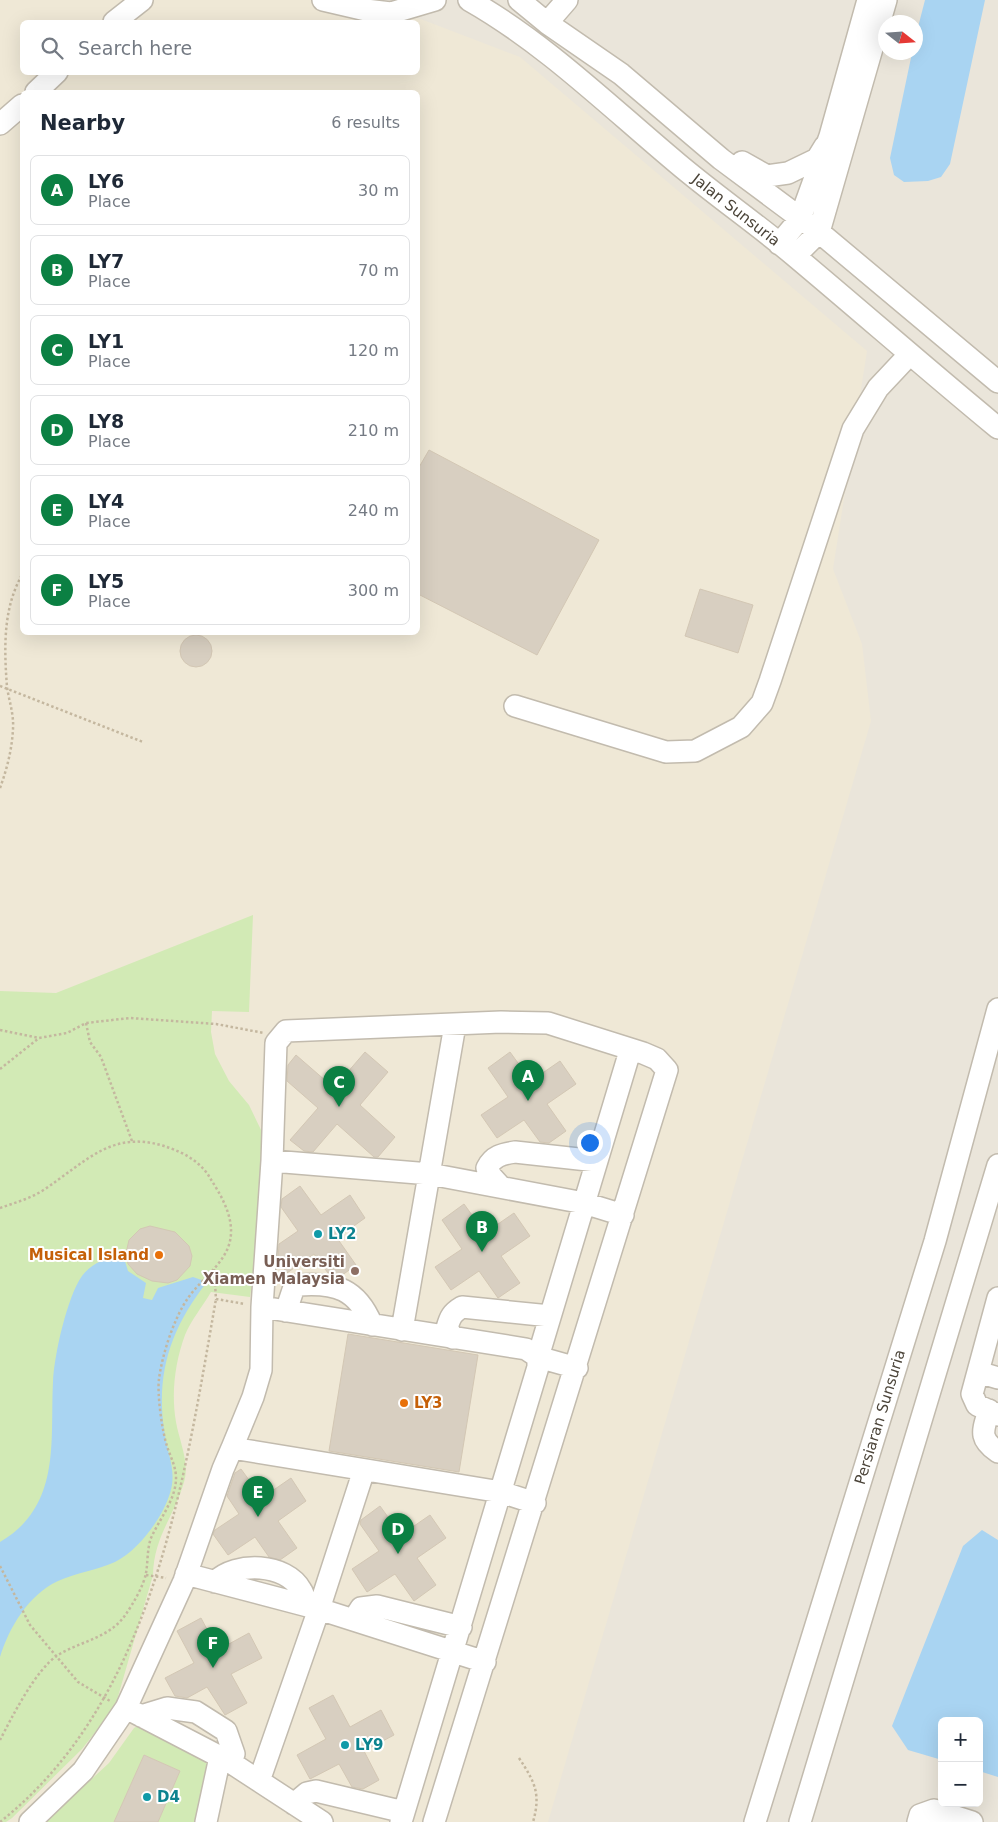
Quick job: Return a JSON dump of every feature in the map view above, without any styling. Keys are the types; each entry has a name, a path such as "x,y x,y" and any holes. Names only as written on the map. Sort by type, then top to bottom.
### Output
{"street":[{"path":"117,20 142,0"},
{"path":"323,0 366,10 391,13 435,0"},
{"name":"Jalan Sunsuria","path":"469,0 492,13 558,63 701,183 787,250 909,356 998,428"},
{"name":"Jalan Sunsuria","path":"519,0 547,23 621,74 721,159 819,232 998,382"},
{"path":"547,23 567,0"},
{"path":"787,250 830,136 868,0"},
{"path":"787,250 819,232 886,0"},
{"path":"621,74 693,122 749,167 767,176 788,173 817,159 830,136"},
{"path":"38,90 54,75"},
{"path":"0,124 20,107"},
{"path":"515,706 666,752 694,751 741,727 762,703 853,429 878,388 909,356"},
{"name":"Persiaran Sunsuria","path":"755,1822 934,1241 998,1009"},
{"path":"30,1822 83,1771 134,1712 186,1574 223,1468 253,1396 261,1370 262,1307 272,1162 276,1043 280,1036 286,1031 548,1023 578,1031 657,1059 667,1070 535,1503 434,1822"},
{"path":"402,1330 455,1025"},
{"path":"294,1804 307,1794 316,1791 403,1817 461,1627 538,1367 538,1357 550,1316 630,1051"},
{"path":"501,1188 490,1176 488,1168 496,1157 505,1154 515,1152 596,1161"},
{"path":"272,1162 430,1174 584,1203 623,1215"},
{"path":"800,1822 998,1165"},
{"path":"286,1311 293,1290 298,1285 343,1288 359,1300 372,1325"},
{"path":"998,1298 972,1394 977,1405 993,1413 982,1434 986,1444 998,1452"},
{"path":"262,1307 526,1348 538,1357 576,1368"},
{"path":"453,1338 447,1328 449,1320 452,1312 462,1307 550,1316"},
{"path":"978,1372 998,1378"},
{"path":"232,1448 500,1492 535,1503"},
{"path":"258,1781 313,1607 364,1470"},
{"path":"186,1574 215,1582 227,1574 239,1570 270,1570 292,1580 302,1590 313,1607 454,1650 485,1662"},
{"path":"354,1619 361,1608 377,1606 461,1627"},
{"path":"134,1712 167,1708 196,1712 226,1732 234,1754 225,1759 206,1822"},
{"path":"134,1712 225,1759 322,1822"},
{"path":"918,1822 920,1815 934,1810 972,1822"}],"path":[{"path":"0,788 9,761 14,727 7,688 5,630 12,592 20,578"},
{"path":"0,686 143,742"},
{"path":"0,1030 39,1038 67,1032 86,1023 139,1018 216,1024 280,1036"},
{"path":"86,1023 90,1042 101,1057 132,1141"},
{"path":"0,1069 39,1038"},
{"path":"0,1208 42,1191 74,1166 106,1147 132,1141 165,1146 180,1152 208,1173 225,1204 230,1227 230,1241 214,1269 187,1299 172,1331 158,1379 166,1444 174,1465 176,1479 174,1491 150,1540 146,1575 127,1613 118,1624 109,1632 56,1656 34,1681 0,1740"},
{"path":"0,1822 45,1781 75,1745 105,1698 134,1636 174,1510 191,1443 216,1300 214,1269"},
{"path":"216,1300 262,1307"},
{"path":"0,1566 30,1625 78,1682 105,1698"},
{"path":"519,1758 532,1777 538,1803 533,1822"}],"shaded area":[{"name":"Universiti Xiamen Malaysia","path":"0,0 998,0 998,1822 0,1822"},
{"name":"Universiti Xiamen Malaysia","path":"0,0 371,0 520,57 867,351 833,569 862,644 871,721 548,1822 0,1822"}],"green space":[{"path":"253,915 249,1012 212,1011 211,1032 215,1054 229,1081 249,1105 262,1132 260,1227 250,1297 211,1292 185,1335 176,1367 174,1400 176,1422 185,1459 186,1475 157,1549 153,1575 115,1707 82,1749 12,1818 6,1822 0,1822 0,991 56,993"},
{"path":"141,1724 217,1761 203,1822 158,1822 180,1771 144,1755 114,1822 45,1822 109,1763 134,1728"}],"water":[{"path":"925,0 985,0 950,164 941,177 928,181 904,182 894,175 890,158 911,60 923,60 923,15 921,15"},
{"path":"117,1255 124,1258 128,1271 146,1283 143,1298 152,1300 158,1288 193,1277 207,1282 194,1299 175,1334 165,1370 162,1389 162,1409 173,1478 171,1488 163,1510 154,1525 130,1552 108,1565 58,1581 38,1595 21,1613 14,1624 0,1657 0,1542 20,1527 34,1510 43,1491 49,1470 51,1449 54,1371 66,1312 76,1286 89,1268"},
{"path":"982,1530 998,1540 998,1777 983,1772 983,1717 938,1717 938,1759 908,1750 892,1726 963,1546"}],"building":[{"path":"429,450 599,540 537,655 420,595 420,466"},
{"path":"700,589 753,605 738,653 685,636"},
{"path":"196,635 202,636 207,640 211,645 211,657 207,662 202,666 196,667 190,666 185,662 181,657 180,651 181,645 185,640 190,636"},
{"path":"365,1052 388,1072 360,1105 395,1137 378,1157 374,1157 337,1124 313,1152 304,1151 290,1140 318,1108 287,1081 288,1065 296,1055 334,1088"},
{"path":"510,1052 531,1081 560,1061 576,1084 547,1104 566,1131 549,1143 540,1142 524,1120 497,1138 481,1115 508,1097 488,1068"},
{"name":"LY2","path":"300,1186 321,1215 350,1195 365,1218 337,1238 356,1265 341,1276 328,1273 314,1254 287,1273 278,1259 279,1244 298,1231 281,1207 282,1199"},
{"path":"464,1204 485,1233 514,1213 530,1236 501,1256 520,1283 498,1298 479,1271 451,1290 435,1267 462,1249 442,1220"},
{"name":"Musical Island","path":"150,1226 175,1232 189,1246 192,1256 190,1266 177,1280 168,1283 152,1281 137,1274 128,1264 126,1253 129,1240 140,1229"},
{"name":"LY3","path":"348,1334 478,1355 459,1472 329,1451"},
{"path":"241,1469 262,1498 291,1478 306,1501 278,1521 297,1548 280,1560 269,1557 255,1537 228,1555 213,1534 215,1530 239,1514 227,1496 235,1473"},
{"path":"380,1506 401,1535 430,1515 446,1538 417,1558 436,1585 414,1601 395,1574 367,1592 352,1569 379,1551 360,1524 361,1520"},
{"path":"201,1618 218,1650 249,1633 262,1658 231,1674 247,1703 225,1715 207,1687 187,1698 175,1696 165,1678 194,1663 177,1631"},
{"name":"LY9","path":"333,1695 350,1727 381,1710 394,1735 364,1751 379,1780 363,1789 352,1787 339,1764 310,1779 297,1755 326,1739 309,1708"},
{"name":"D4","path":"144,1755 180,1771 158,1822 114,1822"}],"place":[{"name":"LY6","path":"528,1101"},
{"name":"LY1","path":"339,1107"},
{"name":"LY2","path":"318,1234"},
{"name":"LY7","path":"482,1252"},
{"name":"Musical Island","path":"159,1255"},
{"name":"Universiti Xiamen Malaysia","path":"355,1271"},
{"name":"LY3","path":"404,1403"},
{"name":"LY4","path":"258,1517"},
{"name":"LY8","path":"398,1554"},
{"name":"LY5","path":"213,1668"},
{"name":"LY9","path":"345,1745"},
{"name":"D4","path":"147,1797"}]}
